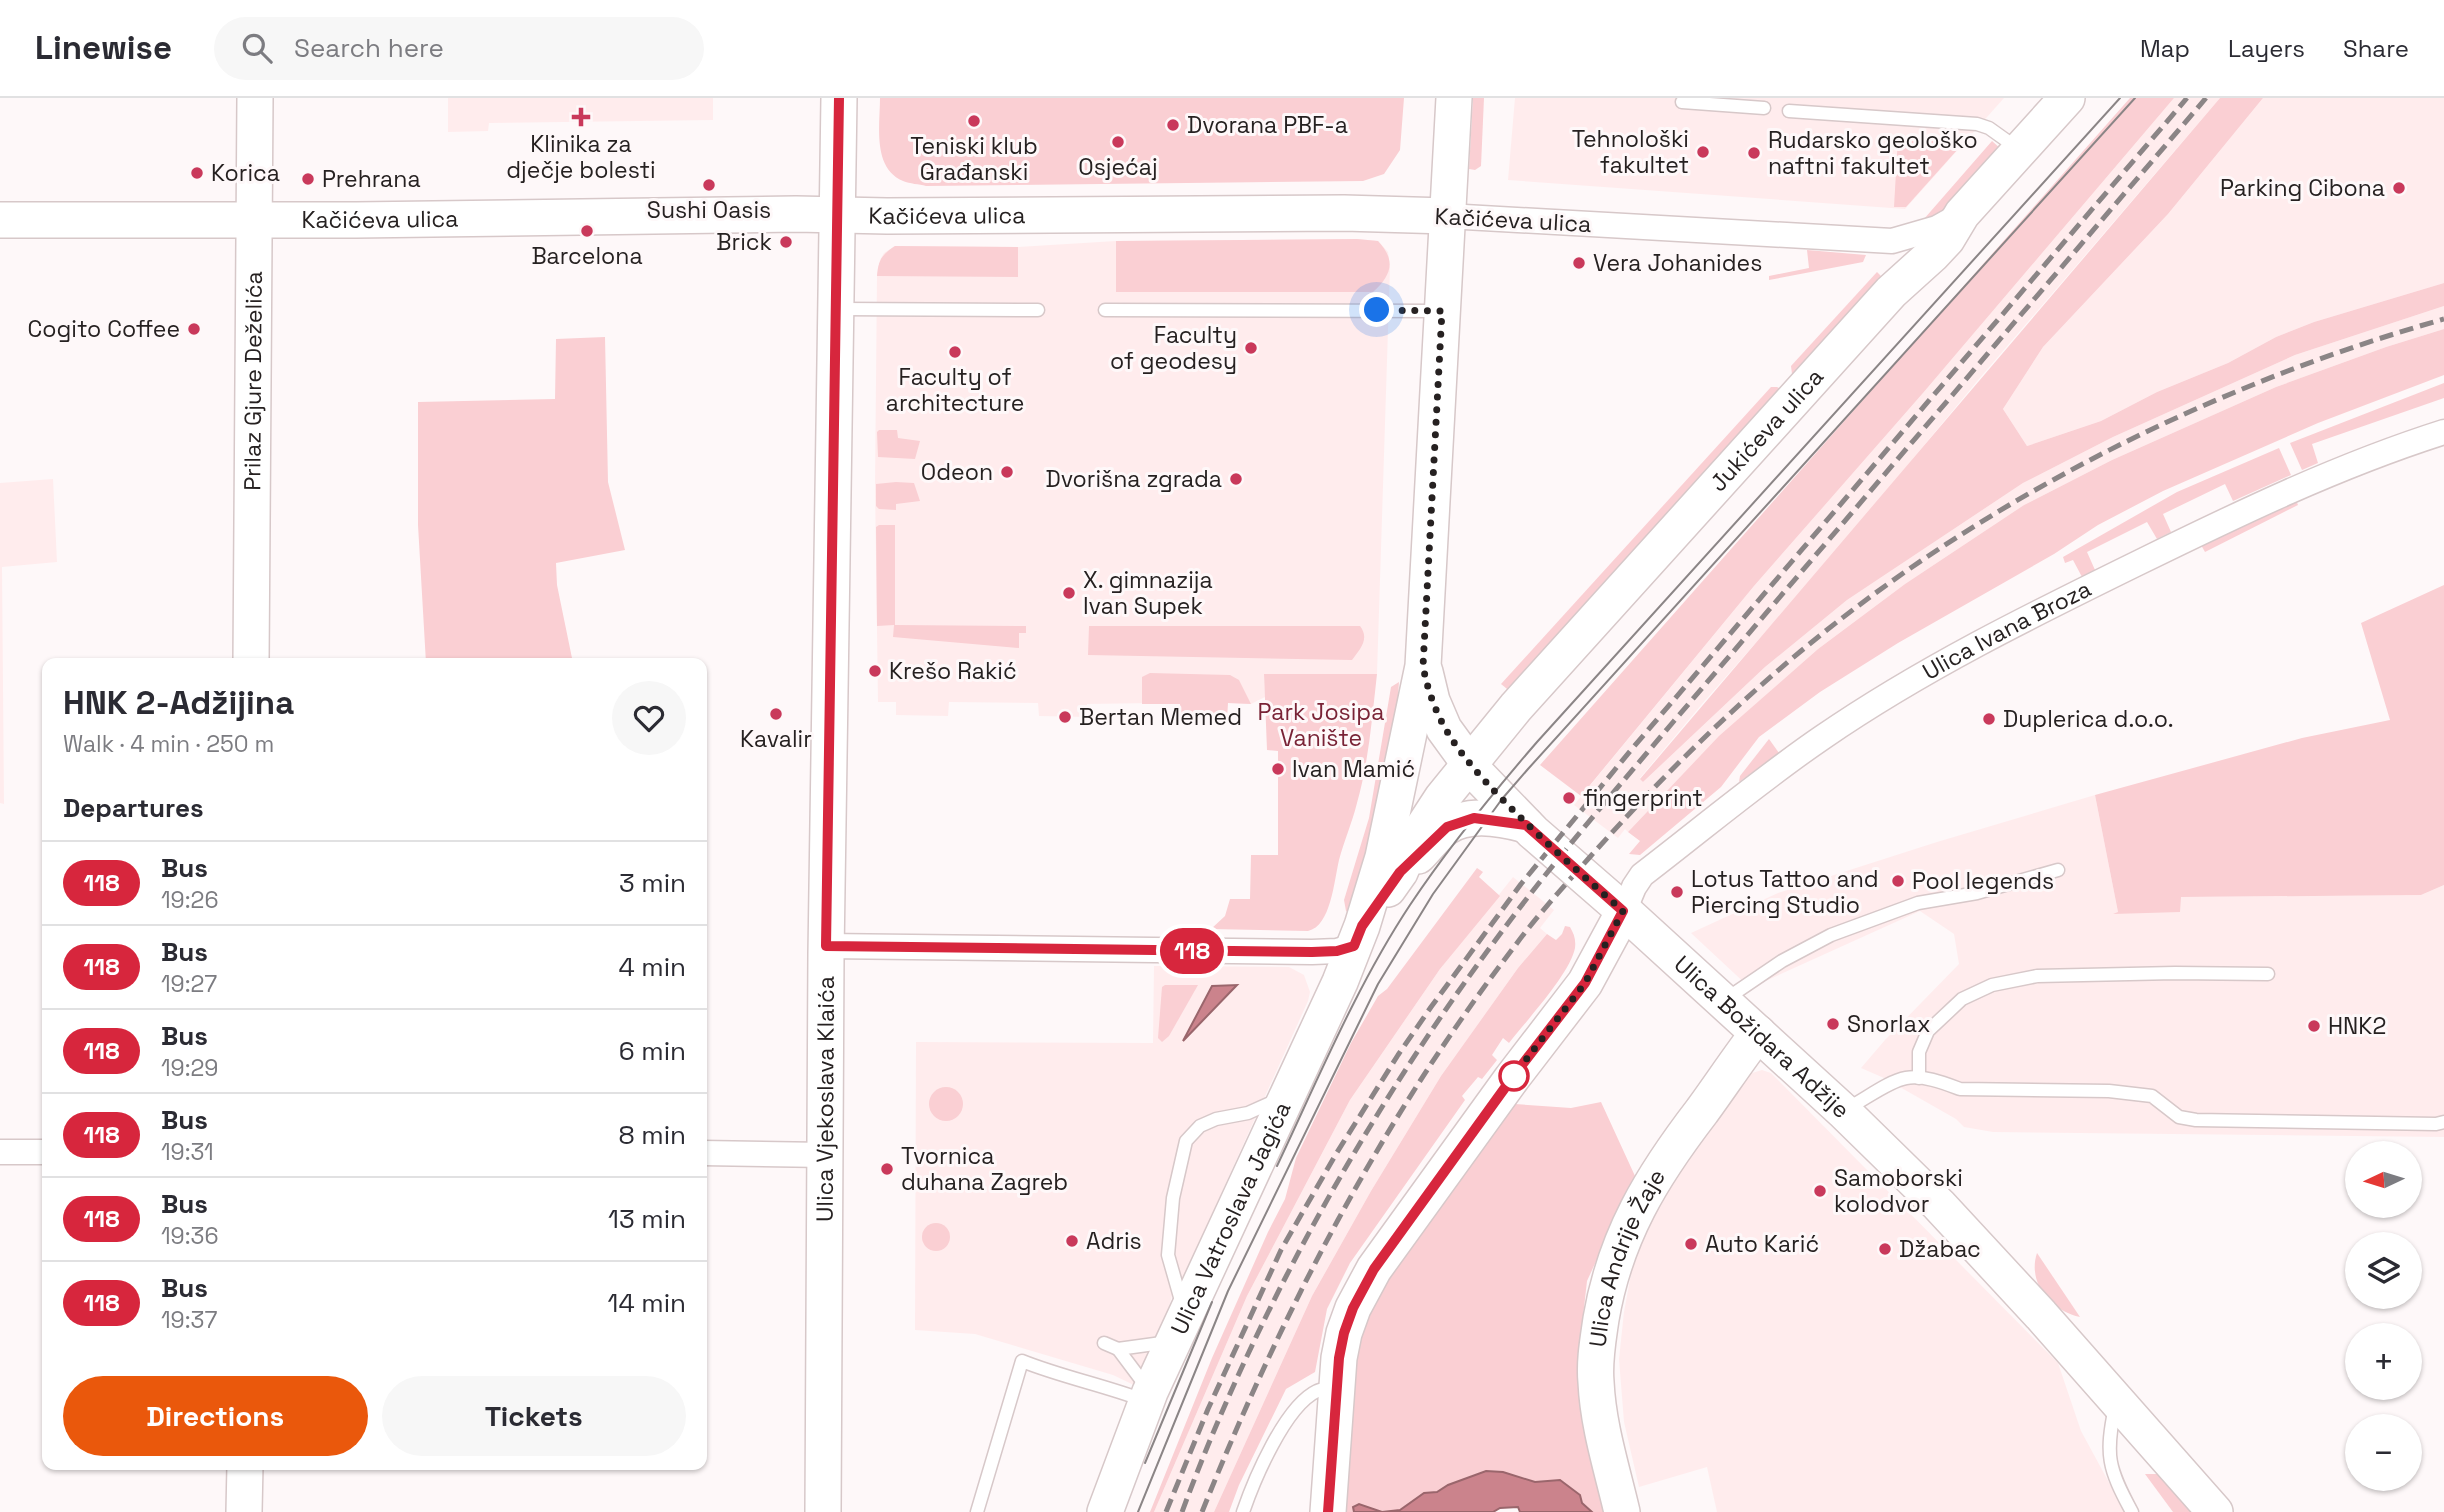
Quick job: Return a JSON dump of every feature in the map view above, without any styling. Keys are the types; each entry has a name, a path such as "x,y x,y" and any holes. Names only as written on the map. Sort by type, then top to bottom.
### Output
{"street":[{"name":"Prilaz Gjure Deželića","path":"251,658 255,98"},
{"name":"Ulica Vjekoslava Klaića","path":"823,1512 826,946 839,98"},
{"path":"1358,936 1383,857 1423,666 1454,98"},
{"name":"Jukićeva ulica","path":"1400,872 1421,828 1468,764 1516,706 1891,292 1947,239 1962,214 2067,98"},
{"name":"Kačićeva ulica","path":"0,220 1344,213 1447,216 1892,241 1937,228 1962,214"},
{"path":"1891,292 1904,261 1897,244 1892,241"},
{"name":"Ulica Ivana Broza","path":"1623,911 1642,875 1803,751 1898,689 2010,627 2270,498 2389,450 2444,432"},
{"name":"Ulica Božidara Adžije","path":"1423,666 1427,688 1437,715 1468,764 1526,825 1843,1111 1939,1205 2215,1512"},
{"path":"826,946 1337,951 1358,936 1400,872 1441,832 1455,823 1474,818 1526,825"},
{"path":"1328,1512 1337,1387 1344,1333 1353,1308 1374,1269 1512,1078 1585,983 1623,911"},
{"name":"Ulica Vatroslava Jagića","path":"1105,1512 1179,1328 1327,1011 1358,936"},
{"name":"Ulica Andrije Žaje","path":"1622,1512 1605,1440 1596,1381 1596,1349 1605,1297 1631,1219 1645,1191 1674,1146 1758,1033"},
{"path":"0,1152 42,1152"},
{"path":"707,1153 826,1155"},
{"path":"244,1512 245,1470"}],"lane":[{"path":"1682,102 1764,108"},
{"path":"1789,111 1977,124 1989,128 2020,150"},
{"path":"836,309 1038,310"},
{"path":"1105,310 1442,311"},
{"path":"1723,1001 1782,961 1831,935 1918,903 1978,893 2058,870"},
{"path":"1919,1079 1919,1052 1928,1031 1962,999 1992,985 2037,976 2268,974"},
{"path":"1843,1111 1905,1078 1938,1081 1960,1089 2109,1091 2152,1096 2179,1117 2196,1120 2444,1122"},
{"path":"1118,1349 1179,1328 1168,1255 1173,1198 1186,1141 1200,1126 1216,1119 1248,1113 1286,1096"},
{"path":"1104,1343 1118,1349 1149,1397"},
{"path":"977,1512 1022,1362 1049,1372 1149,1397"},
{"path":"1243,1512 1256,1474 1301,1403 1317,1391 1337,1387"},
{"path":"2116,1403 2108,1440 2108,1454 2112,1472 2132,1512"}],"shaded area":[{"name":"Klinika za dječje bolesti","path":"448,98 713,98 713,120 489,123 488,131 448,132"},
{"path":"1515,98 2004,98 1905,209 1508,180"},
{"path":"2174,98 2220,98 1979,379 1839,548 1702,704 1640,778 1643,782 1765,667 1847,600 2023,483 2113,437 2295,355 2444,306 2444,329 2276,387 2112,460 2024,505 1905,584 1818,649 1720,736 1628,832 1625,829 1618,838 1574,805 1754,586 1923,393"},
{"path":"2263,98 2444,98 2444,283 2314,322 2276,337 2228,363 2157,392 2101,421 2027,446 2003,409 2043,347 2168,214"},
{"path":"1116,241 1378,241 1388,252 1390,267 1377,674 1264,674 1265,697 1251,704 1228,703 1227,717 1180,716 1180,704 1155,703 1087,704 1087,717 1039,716 1038,703 949,702 948,716 896,715 896,702 878,702 875,486 877,276 884,253 895,246 1018,247"},
{"path":"53,479 57,562 2,567 4,804 0,803 0,483"},
{"path":"2095,795 2118,912 2180,912 2180,897 2421,895 2444,885 2444,1137 1993,1132 1964,1127 1956,1119 1861,1068 1959,964 1954,934 1920,911 1750,988 1691,933 1778,893"},
{"path":"1513,877 1554,910 1540,928 1547,934 1518,968 1441,1076 1371,1191 1312,1296 1214,1512 1154,1512 1247,1296 1350,1100 1440,969"},
{"path":"1154,966 1289,967 1304,975 1310,992 1184,1276 1172,1296 1136,1386 1113,1375 975,1334 915,1330 916,1042 1153,1043"},
{"path":"1237,985 1183,1041 1212,986"},
{"path":"1762,1070 1771,1073 2058,1363 2081,1431 2125,1512 1717,1512 1707,1467 1639,1487 1624,1422 1619,1359 1635,1252 1653,1209 1749,1074"},
{"path":"1486,1471 1503,1472 1535,1482 1560,1480 1580,1495 1582,1503 1592,1512 1520,1512 1518,1507 1500,1508 1493,1512 1382,1512 1400,1510 1424,1493 1437,1492 1448,1485"},
{"path":"1359,1504 1382,1512 1354,1512 1353,1507"}],"green space":[{"path":"880,98 1404,98 1400,150 1384,174 1363,181 926,186 903,181 893,175 886,166 880,145"},
{"path":"1473,98 1484,98 1481,166 1475,170 1469,169"},
{"path":"2130,98 2174,98 1923,393 1754,586 1581,796 1540,765"},
{"path":"2220,98 2263,98 2168,214 2043,347 2003,409 2027,446 2101,421 2157,392 2228,363 2276,337 2314,322 2444,283 2444,306 2295,355 2113,437 2023,483 1847,600 1765,667 1643,782 1640,779"},
{"path":"1898,137 1966,140 1906,207 1894,207"},
{"path":"1992,141 2002,150 1976,180 1957,200 1924,219"},
{"path":"1116,241 1378,241 1389,261 1388,273 1373,292 1116,292"},
{"path":"895,246 1018,247 1018,277 877,276 882,258"},
{"path":"1807,250 1866,255 1863,262 1769,280 1769,276 1809,268"},
{"path":"1877,272 1885,280 1796,378 1792,374 1791,366"},
{"path":"2444,329 2444,375 2318,423 2163,491 2098,525 2054,554 1898,643 1820,692 1759,737 1721,787 1640,855 1629,854 1640,841 1628,832 1719,736 1818,649 1905,584 2024,505 2112,460 2276,387"},
{"path":"605,337 608,482 625,550 556,563 557,585 572,658 426,658 418,525 418,402 555,399 556,339"},
{"path":"2444,383 2444,398 2312,444 2318,463 2302,470 2290,443"},
{"path":"1771,387 1785,391 1512,693 1501,684"},
{"path":"879,430 897,430 898,438 920,441 915,459 878,457"},
{"path":"2279,448 2291,475 2233,501 2225,484 2163,514 2171,532 2157,539 2147,522 2087,552 2095,570 2082,577 2073,560 2065,563 2063,557 2177,492"},
{"path":"914,483 920,501 896,504 896,510 879,509 876,506 876,484"},
{"path":"2296,500 2298,505 2205,552 2201,545"},
{"path":"895,525 895,625 1026,626 1026,633 1019,633 1019,648 893,637 894,625 877,626 876,527"},
{"path":"2444,585 2444,885 2421,895 2181,897 2180,912 2113,914 2118,912 2095,795 2302,738 2390,720 2361,623"},
{"path":"1089,626 1360,626 1364,640 1352,660 1088,655"},
{"path":"1150,673 1230,675 1239,680 1251,704 1228,703 1227,717 1180,716 1180,704 1142,704 1142,677"},
{"name":"Park Josipa Vanište","path":"1264,674 1377,674 1367,755 1357,803 1339,860 1327,912 1316,927 1308,931 1211,929 1225,916 1230,899 1250,899 1251,855 1278,855 1278,751 1267,750"},
{"path":"1399,682 1394,747 1351,914 1346,911 1344,900 1369,818 1391,687"},
{"path":"1769,739 1779,753 1739,782 1740,776"},
{"path":"1477,868 1483,872 1479,877 1500,896 1440,969 1350,1100 1247,1296 1154,1512 1150,1512 1212,1358 1285,1199 1296,1158 1351,1043 1378,996 1387,989"},
{"path":"1565,926 1570,927 1575,948 1565,971 1509,1043 1503,1038 1492,1055 1497,1060 1482,1079 1478,1077 1462,1096 1465,1100 1350,1263 1327,1309 1315,1372 1286,1389 1239,1485 1229,1512 1214,1512 1312,1296 1371,1191 1441,1076 1518,968 1547,934 1556,940"},
{"path":"1198,985 1169,1036 1162,1042 1158,1038 1162,987"},
{"path":"946,1087 958,1092 963,1104 958,1116 946,1121 934,1116 929,1104 934,1092"},
{"path":"1601,1102 1635,1176 1587,1281 1579,1352 1586,1430 1603,1512 1592,1512 1582,1503 1528,1479 1496,1471 1473,1475 1437,1492 1424,1493 1400,1510 1382,1512 1359,1504 1353,1507 1354,1512 1341,1512 1349,1387 1372,1292 1500,1103 1571,1108"},
{"path":"936,1223 946,1227 950,1237 946,1247 936,1251 926,1247 922,1237 926,1227"},
{"path":"2037,1253 2080,1317 2060,1309 2044,1294 2035,1275"},
{"path":"2145,1474 2159,1474 2193,1512 2173,1512"}],"tram line":[{"path":"1277,1166 1373,967 1410,905 1471,822 1537,742 2120,98"},
{"path":"1138,1512 1228,1291 1378,984 1433,894 1502,799 1528,769 2135,98"},
{"path":"1145,1463 1212,1302"}],"railway":[{"path":"1166,1512 1208,1409 1281,1250 1336,1154 1431,1007 1521,884 1631,750 2187,98"},
{"path":"1182,1512 1244,1362 1319,1214 1404,1072 1497,938 1606,801 2206,98"},
{"path":"1202,1512 1233,1437 1301,1291 1338,1219 1421,1080 1466,1012 1541,913 1639,803 1691,750 1801,651 1872,595 2025,496 2188,412 2358,346 2444,319"}],"bus line":[{"name":"118","path":"839,98 826,946 1337,951 1354,946 1362,926 1400,872 1441,832 1455,823 1474,818 1526,825 1623,911 1585,983 1512,1078 1374,1269 1353,1308 1339,1358 1328,1512"}],"place":[{"name":"Klinika za dječje bolesti","path":"581,117"},
{"name":"Teniski klub Građanski","path":"974,121"},
{"name":"Dvorana PBF-a","path":"1173,125"},
{"name":"Osjećaj","path":"1118,142"},
{"name":"Tehnološki fakultet","path":"1703,152"},
{"name":"Rudarsko geološko naftni fakultet","path":"1754,153"},
{"name":"Korica","path":"197,173"},
{"name":"Prehrana","path":"308,179"},
{"name":"Sushi Oasis","path":"709,185"},
{"name":"Parking Cibona","path":"2399,188"},
{"name":"Barcelona","path":"587,231"},
{"name":"Brick","path":"786,242"},
{"name":"Vera Johanides","path":"1579,263"},
{"name":"Cogito Coffee","path":"194,329"},
{"name":"Faculty of geodesy","path":"1251,348"},
{"name":"Faculty of architecture","path":"955,352"},
{"name":"Odeon","path":"1007,472"},
{"name":"Dvorišna zgrada","path":"1236,479"},
{"name":"X. gimnazija Ivan Supek","path":"1069,593"},
{"name":"Krešo Rakić","path":"875,671"},
{"name":"Kavalir","path":"776,714"},
{"name":"Bertan Memed","path":"1065,717"},
{"name":"Duplerica d.o.o.","path":"1989,719"},
{"name":"Ivan Mamić","path":"1278,769"},
{"name":"fingerprint","path":"1569,798"},
{"name":"Pool legends","path":"1898,881"},
{"name":"Lotus Tattoo and Piercing Studio","path":"1677,892"},
{"name":"Snorlax","path":"1833,1024"},
{"name":"HNK2","path":"2314,1026"},
{"name":"Tvornica duhana Zagreb","path":"887,1169"},
{"name":"Samoborski kolodvor","path":"1820,1191"},
{"name":"Adris","path":"1072,1241"},
{"name":"Auto Karić","path":"1691,1244"},
{"name":"Džabac","path":"1885,1249"}],"route":[{"path":"1377,310 1442,311 1423,666 1427,688 1437,715 1461,754 1513,812 1623,911 1585,983 1512,1078 1514,1076"}]}
